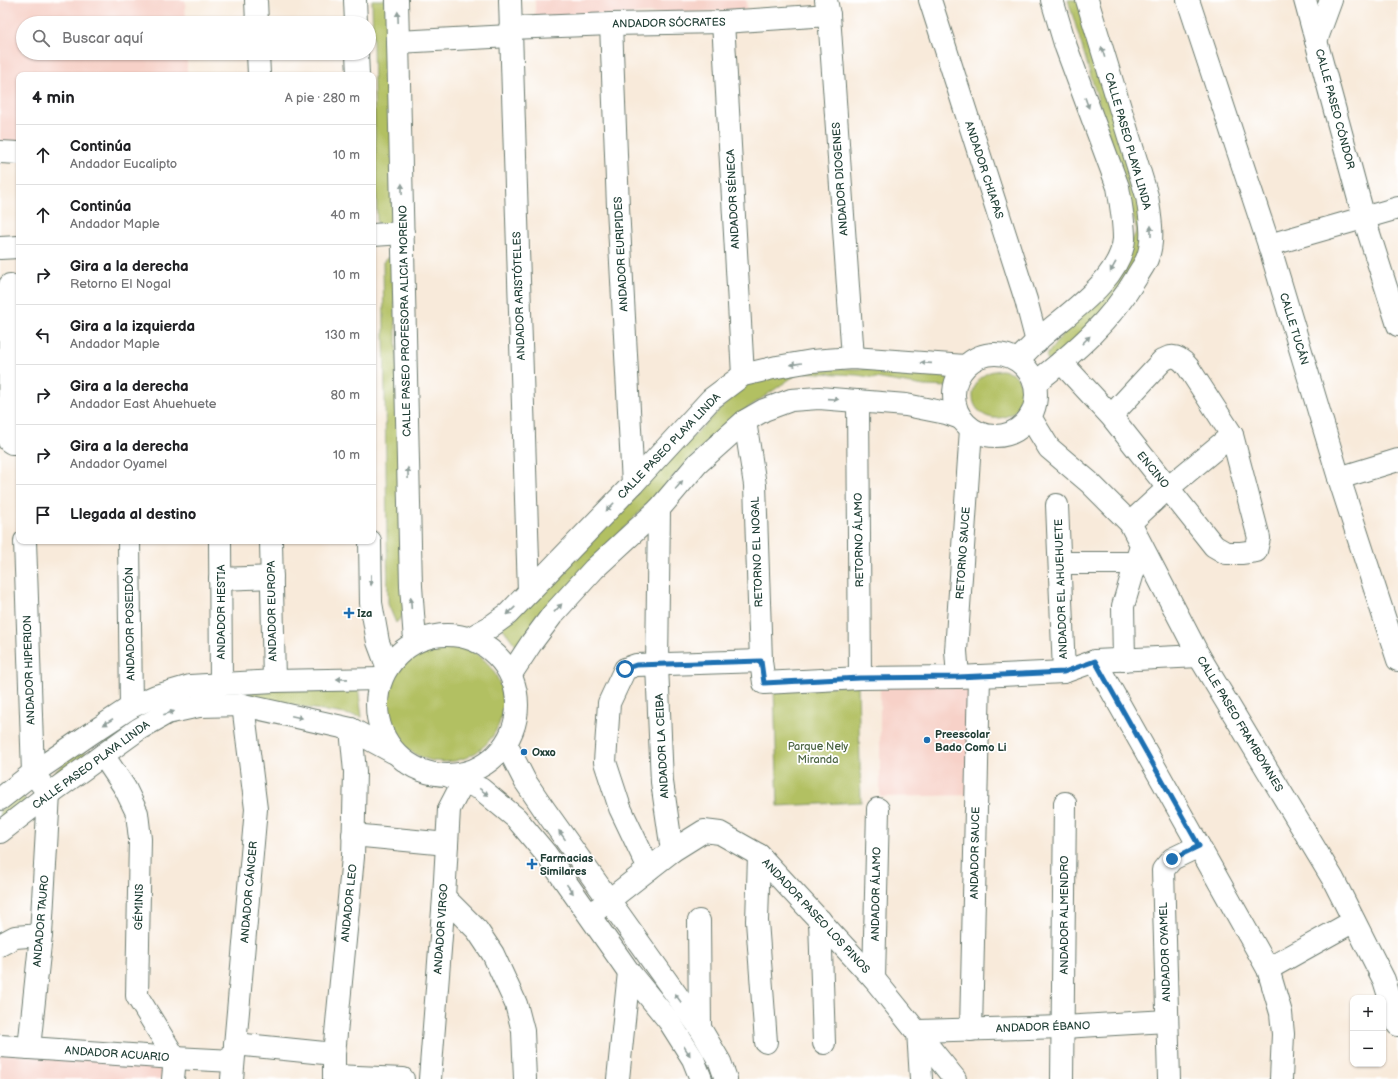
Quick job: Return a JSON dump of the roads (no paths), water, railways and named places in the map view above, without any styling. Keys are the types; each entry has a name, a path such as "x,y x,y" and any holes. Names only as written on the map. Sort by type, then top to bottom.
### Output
{"street":[{"path":"256,0 257,16"},
{"path":"355,0 356,16"},
{"name":"CALLE PASEO PROFESORA ALICIA MORENO","path":"397,0 411,586 415,642"},
{"name":"ANDADOR ARISTÓTELES","path":"510,0 529,592"},
{"name":"ANDADOR CHIAPAS","path":"930,0 1026,300 1037,342"},
{"name":"CALLE PASEO PLAYA LINDA","path":"1018,360 1075,310 1099,286 1109,274 1118,259 1124,238 1118,187 1066,47 1052,0"},
{"name":"CALLE PASEO PLAYA LINDA","path":"1035,383 1083,343 1108,317 1129,289 1147,259 1151,238 1151,225 1147,196 1087,0"},
{"name":"CALLE TUCÁN","path":"1188,0 1269,245 1339,478 1398,660"},
{"name":"CALLE PASEO CÓNDOR","path":"1305,0 1364,218 1398,325"},
{"path":"1316,41 1331,0"},
{"name":"ANDADOR SÓCRATES","path":"398,42 611,24 723,22 827,8"},
{"name":"ANDADOR DIOGENES","path":"827,8 853,358"},
{"name":"ANDADOR SÉNECA","path":"723,22 743,375"},
{"name":"ANDADOR EURIPIDES","path":"611,24 618,207 633,484"},
{"path":"258,60 259,72"},
{"path":"357,60 358,72"},
{"path":"0,152 16,153"},
{"path":"1269,245 1398,208"},
{"path":"376,234 403,233"},
{"path":"0,248 16,261 9,440 15,442"},
{"path":"511,674 553,614 594,570 659,509 698,463 745,420 764,410 791,400 819,398 906,405 946,413 985,435 1001,436 1017,430 1030,417 1036,400 1035,383 1028,370 1018,360 1000,354 981,356 964,366 957,378 953,391 954,405 965,423"},
{"path":"1111,416 1162,361 1174,356 1182,359 1188,367 1232,435 1168,488 1130,524"},
{"name":"CALLE PASEO PLAYA LINDA","path":"470,638 490,627 508,614 633,484 711,399 743,375 791,365 853,358 964,366"},
{"name":"ENCINO","path":"1061,362 1111,416 1214,546 1226,553 1256,551 1259,538 1232,435"},
{"name":"RETORNO ÁLAMO","path":"858,401 860,678"},
{"name":"CALLE PASEO FRAMBOYANES","path":"1030,417 1049,448 1089,482 1130,524 1138,554 1333,879 1384,980 1398,1025"},
{"name":"RETORNO EL NOGAL","path":"745,420 755,485 761,661 764,683 860,678"},
{"name":"RETORNO SAUCE","path":"965,423 956,651 968,676"},
{"name":"CALLE PASEO FRAMBOYANES","path":"1001,436 1049,448"},
{"path":"1339,478 1398,460"},
{"name":"ANDADOR EL AHUEHUETE","path":"1057,505 1064,672"},
{"name":"ANDADOR LA CEIBA","path":"659,509 657,665 662,782 672,851"},
{"name":"ANDADOR HIPERION","path":"24,544 33,773"},
{"name":"ANDADOR POSEIDÓN","path":"129,544 131,708"},
{"name":"ANDADOR HESTIA","path":"220,544 221,684"},
{"name":"ANDADOR EUROPA","path":"271,544 274,681"},
{"path":"370,544 371,603 384,672"},
{"path":"1060,563 1138,554 1123,606 1124,660"},
{"path":"220,579 272,577"},
{"path":"456,779 491,760 506,744 515,728 518,710 517,691 511,674 501,659 487,646 470,638 452,634 433,635 415,642 400,652 384,672 376,704 380,730 394,752 410,765 429,773 456,779 481,789 516,818 546,854 630,972 668,1021 693,1059 701,1079"},
{"path":"860,678 1064,672 1095,661 1200,656"},
{"path":"649,868 620,808 605,762 608,704 625,669 636,665 761,661"},
{"path":"1095,661 1268,969 1281,1013 1283,1034 1281,1079"},
{"name":"CALLE PASEO PLAYA LINDA","path":"0,798 33,773 131,708 156,696 190,686 384,672"},
{"name":"ANDADOR SAUCE","path":"968,676 971,1030"},
{"name":"CALLE PASEO PLAYA LINDA","path":"0,832 49,794 139,729 167,713 199,706 243,705 351,729 394,752"},
{"name":"ANDADOR CÁNCER","path":"234,1061 256,809 243,705"},
{"name":"ANDADOR LEO","path":"334,1078 334,1054 353,857 355,772 351,729"},
{"path":"506,744 525,781 700,1028 720,1062 726,1079"},
{"name":"GÉMINIS","path":"103,755 125,788 137,813 140,839 137,996 174,1069"},
{"path":"33,773 49,794"},
{"name":"ANDADOR VIRGO","path":"430,1079 449,809 456,779"},
{"name":"ANDADOR TAURO","path":"29,1048 41,935 49,794"},
{"name":"ANDADOR ALMENDRO","path":"1062,1079 1065,803"},
{"name":"ANDADOR ÁLAMO","path":"874,979 878,808"},
{"name":"ANDADOR PASEO LOS PINOS","path":"590,915 672,851 704,831 720,833 759,855 874,979 918,1031 955,1079"},
{"path":"353,836 447,844"},
{"name":"ANDADOR OYAMEL","path":"1169,1079 1163,870 1172,859 1199,846"},
{"path":"759,855 757,921 766,1042"},
{"path":"444,897 477,930 494,954 516,1004 523,1031 525,1079"},
{"path":"699,920 700,1028"},
{"path":"820,920 824,1043"},
{"path":"1268,969 1354,921"},
{"path":"0,945 15,937 41,935"},
{"path":"618,1079 630,972"},
{"name":"ANDADOR ÉBANO","path":"918,1031 1063,1027 1167,1021"},
{"path":"918,1031 921,1079"},
{"name":"ANDADOR ACUARIO","path":"0,1046 29,1048 174,1069 234,1061 334,1054"},
{"path":"334,1078 403,1079"}],"place":[{"name":"Iza","path":"349,613"},
{"name":"Preescolar Bado Como Li","path":"927,740"},
{"name":"Oxxo","path":"524,752"},
{"name":"Farmacias Similares","path":"532,864"}],"park label":[{"name":"Parque Nely Miranda","path":"818,752"}]}
